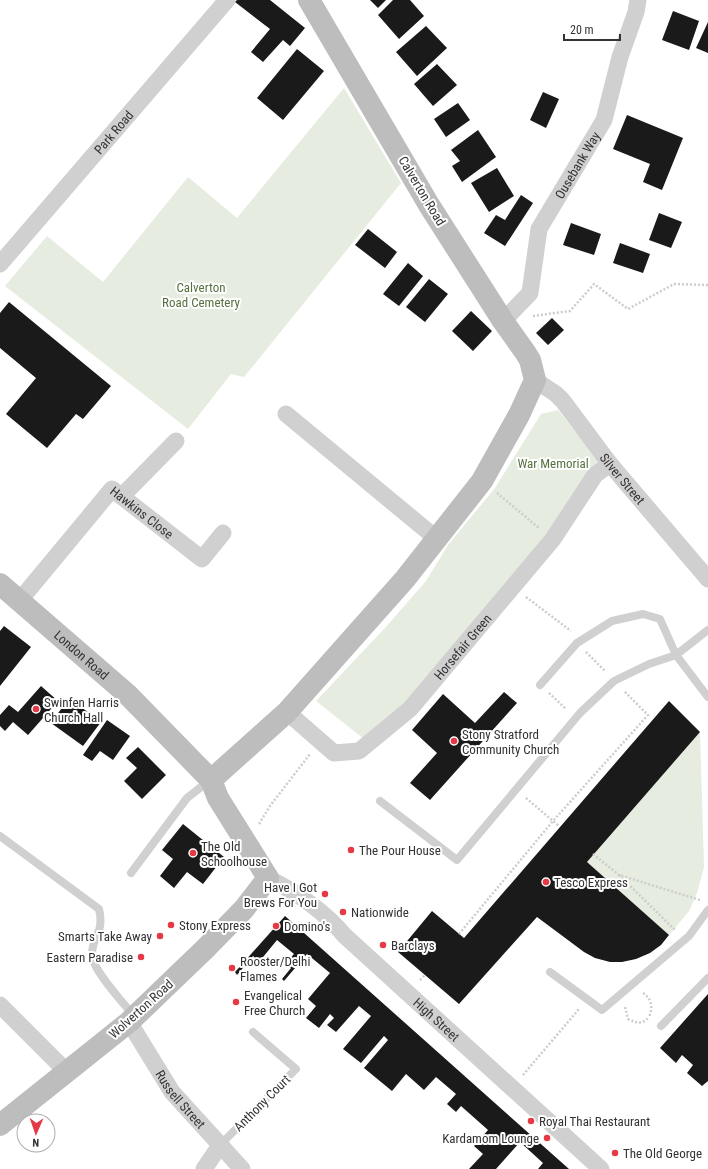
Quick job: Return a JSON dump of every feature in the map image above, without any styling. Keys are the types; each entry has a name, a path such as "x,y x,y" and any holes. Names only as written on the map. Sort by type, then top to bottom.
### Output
{"street":[{"name":"Park Road","path":"0,264 226,0"},
{"name":"Calverton Road","path":"309,0 430,205 503,320 528,356 535,380"},
{"name":"Ousebank Way","path":"503,320 530,293 540,229 604,120 620,57 636,12 638,0"},
{"name":"Silver Street","path":"535,380 556,394 563,401 610,464 708,579"},
{"path":"268,878 218,798 211,780 287,712 370,620 437,539 482,481 519,416 535,380"},
{"path":"286,414 437,539"},
{"path":"122,496 176,441"},
{"name":"Horsefair Green","path":"287,712 334,753 360,751 410,709 553,539 595,475 610,464"},
{"name":"Hawkins Close","path":"20,600 112,489 202,559 223,533"},
{"name":"London Road","path":"0,584 127,694 211,780"},
{"name":"Wolverton Road","path":"0,1125 132,1019 244,909 268,878"},
{"name":"High Street","path":"268,878 292,890 323,913 345,936 600,1169"},
{"path":"0,1005 66,1071"},
{"name":"Russell Street","path":"132,1019 172,1092 221,1144 242,1169"},
{"path":"204,1169 221,1144"}],"lane":[{"path":"540,685 580,642 612,621 643,614 660,620 676,654 708,697"},
{"path":"380,801 457,860 577,718 614,681 648,664 676,654 708,630"},
{"path":"131,873 186,798 211,780"},
{"path":"0,836 99,908 101,926 92,956 96,968 132,1019"},
{"path":"550,972 602,1010 685,940 708,910"},
{"path":"661,1026 708,978"},
{"name":"Anthony Court","path":"221,1144 296,1068 253,1032"}],"path":[{"path":"503,320 570,311 594,284 628,309 674,284 708,285"},
{"path":"482,481 553,539"},
{"path":"459,934 553,821 648,715 614,681 580,642 513,587"},
{"path":"540,685 577,718"},
{"path":"247,844 270,806 321,742"},
{"path":"516,789 559,826"},
{"path":"593,854 619,875 685,940"},
{"path":"619,875 701,900"},
{"path":"628,1004 625,1007 625,1012 628,1019 637,1024 645,1022 653,1007 644,992 637,996"},
{"path":"511,1089 587,999"},
{"path":"649,1017 661,1026"}],"green space":[{"name":"Calverton Road Cemetery","path":"344,88 401,183 244,377 231,374 188,429 5,286 47,236 103,282 188,177 237,218"},
{"name":"War Memorial","path":"558,410 599,461 548,532 404,704 364,739 316,701 385,628 426,581 448,545 495,488 541,414"},
{"path":"700,732 704,867 697,893 689,911 669,935 587,862"}],"building":[{"path":"237,0 270,0 305,28 290,46 283,40 263,62 251,52 270,29 235,2"},
{"path":"370,0 386,0 378,8"},
{"path":"393,0 410,0 424,16 399,39 378,15"},
{"path":"673,11 699,21 689,50 662,40"},
{"path":"708,22 708,53 696,48"},
{"path":"426,26 447,48 417,76 396,52"},
{"path":"297,49 324,71 283,120 257,98"},
{"path":"437,64 457,85 433,106 414,84"},
{"path":"543,92 559,99 546,128 530,120"},
{"path":"458,103 470,120 446,137 434,119"},
{"path":"627,115 683,138 662,190 643,182 650,164 613,149"},
{"path":"478,130 496,157 462,182 452,166 460,161 451,150"},
{"path":"497,168 514,196 489,212 471,183"},
{"path":"521,195 533,203 505,246 484,233 496,215 505,220"},
{"path":"659,213 682,222 671,248 649,240"},
{"path":"571,223 601,234 594,255 563,245"},
{"path":"368,229 397,252 385,268 355,245"},
{"path":"620,243 650,254 643,273 613,263"},
{"path":"408,263 423,276 399,306 383,294"},
{"path":"429,279 448,294 425,322 406,307"},
{"path":"9,302 111,386 83,419 76,414 47,448 6,414 36,378 0,348 0,313"},
{"path":"471,311 492,331 473,351 452,331"},
{"path":"552,318 564,330 548,345 536,333"},
{"path":"4,626 31,647 0,686 0,631"},
{"name":"Swinfen Harris Church Hall","path":"41,686 58,701 28,735 13,722 5,731 0,726 0,715 9,705 18,712"},
{"name":"Stony Stratford Community Church","path":"504,692 517,703 430,800 410,783 437,753 412,730 443,694 475,723"},
{"path":"69,698 101,722 83,746 51,723"},
{"path":"669,701 700,732 587,862 669,935 661,945 650,953 636,959 622,962 610,962 595,958 584,952 537,917 459,1004 398,952 432,911 464,938"},
{"path":"107,720 130,736 113,760 100,751 92,761 83,755"},
{"path":"138,747 166,775 142,799 124,781 137,768 126,758"},
{"name":"The Old Schoolhouse","path":"183,824 224,857 203,884 187,872 174,888 160,876 173,859 162,850"},
{"path":"285,916 569,1169 538,1169 543,1163 520,1142 496,1169 469,1169 483,1154 474,1146 488,1130 461,1106 456,1112 447,1104 456,1094 436,1077 424,1090 406,1074 392,1091 364,1068 388,1040 384,1036 361,1063 343,1049 371,1016 359,1006 336,1032 327,1025 334,1018 330,1014 319,1028 306,1018 316,1006 308,999 330,973 307,954 284,981 282,979 291,968 286,963 294,954 277,940 259,962 253,956 237,975 235,972"},
{"path":"708,994 708,1081 702,1086 687,1073 693,1065 682,1055 676,1063 660,1048"}],"place":[{"name":"Swinfen Harris Church Hall","path":"36,709"},
{"name":"Stony Stratford Community Church","path":"454,741"},
{"name":"The Pour House","path":"351,850"},
{"name":"The Old Schoolhouse","path":"193,853"},
{"name":"Tesco Express","path":"546,882"},
{"name":"Have I Got Brews For You","path":"325,894"},
{"name":"Nationwide","path":"343,912"},
{"name":"Stony Express","path":"171,925"},
{"name":"Domino's","path":"276,926"},
{"name":"Smarts Take Away","path":"160,936"},
{"name":"Barclays","path":"383,945"},
{"name":"Eastern Paradise","path":"141,957"},
{"name":"Rooster/Delhi Flames","path":"232,968"},
{"name":"Evangelical Free Church","path":"236,1002"},
{"name":"Royal Thai Restaurant","path":"531,1121"},
{"name":"Kardamom Lounge","path":"547,1138"},
{"name":"The Old George","path":"615,1153"}]}
